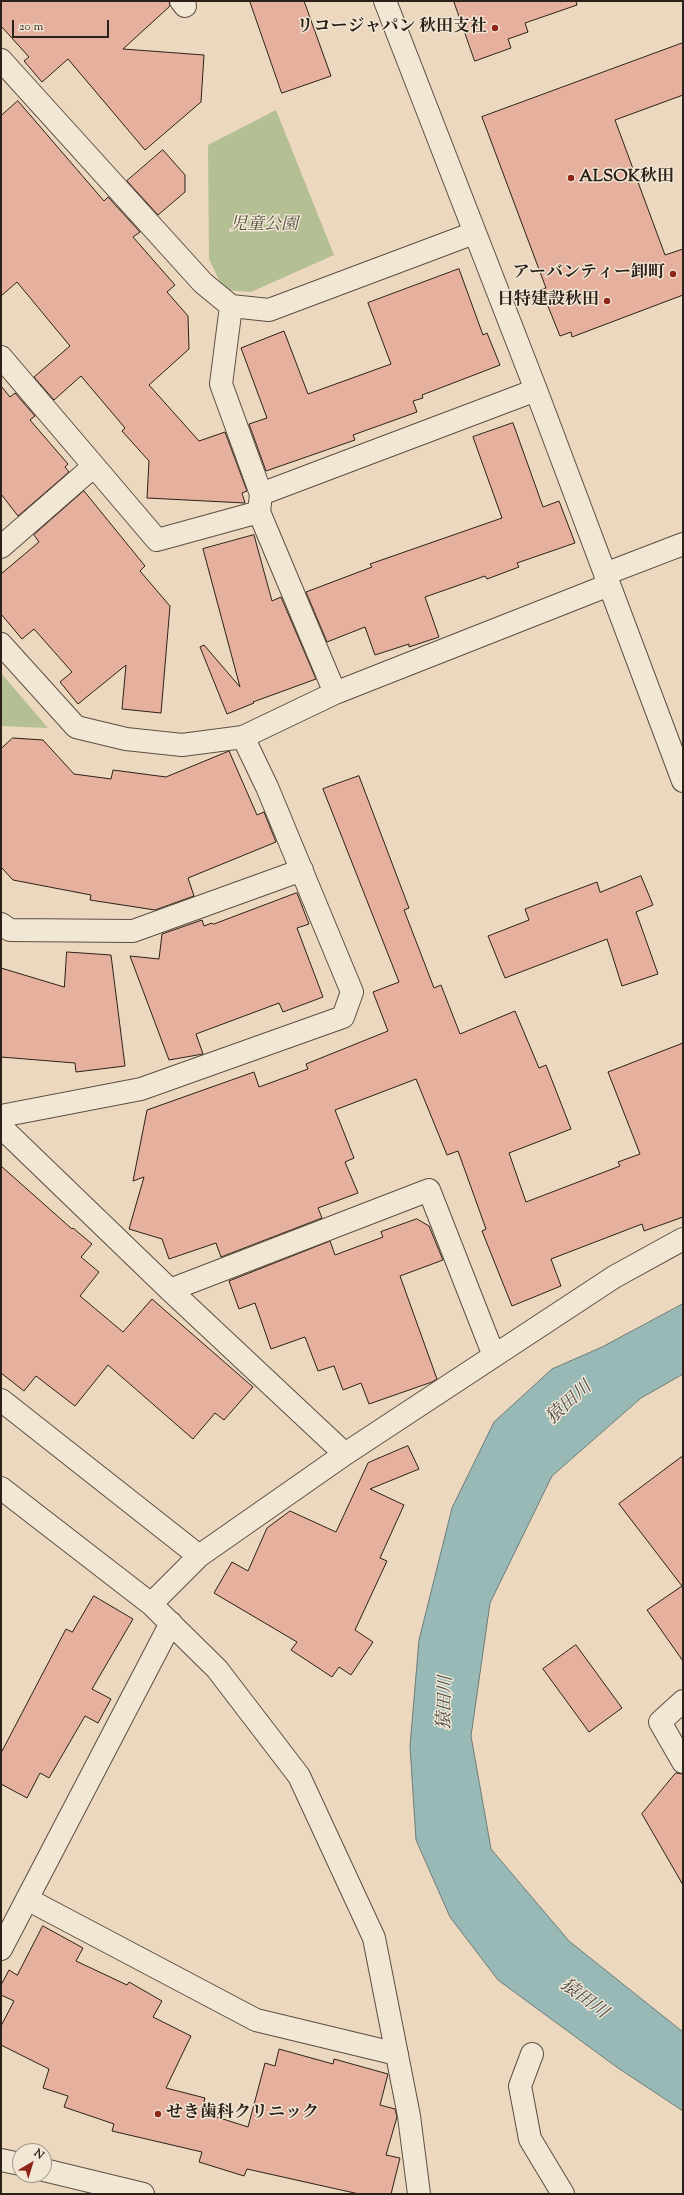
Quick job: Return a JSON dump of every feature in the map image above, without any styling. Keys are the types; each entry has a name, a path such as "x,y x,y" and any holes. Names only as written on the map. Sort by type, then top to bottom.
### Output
{"street":[{"path":"385,1 536,390 683,781"},
{"path":"1,60 203,283 231,306 269,310 474,233"},
{"path":"231,306 221,384 260,503 335,693"},
{"path":"1,357 157,540 260,503 536,390"},
{"path":"1,547 94,466"},
{"path":"1,644 76,727 126,739 182,746 243,737 335,693 607,579 683,544"},
{"path":"1,1116 141,1089 343,1017 352,992 267,787 243,737"},
{"path":"1,924 10,930 133,931 302,870"},
{"path":"1,1126 170,1290 345,1454"},
{"path":"170,1290 429,1190 494,1356"},
{"path":"151,1604 199,1556 345,1454 614,1277 683,1239"},
{"path":"1,1400 199,1556"},
{"path":"1,1488 151,1604 171,1623 217,1669 299,1776 374,1938 409,2116 419,2194"},
{"path":"1,1948 171,1623"},
{"path":"683,1701 660,1722 683,1762"},
{"path":"27,1899 256,2020 397,2054"},
{"path":"532,2054 520,2086 530,2139 563,2194"},
{"path":"1,2160 12,2162"},
{"path":"52,2172 143,2194"}],"green space":[{"name":"児童公園","path":"276,110 334,255 251,292 224,290 209,259 208,145"},
{"path":"1,673 48,728 1,726"}],"water":[{"name":"猿田川","path":"683,1304 683,1374 641,1398 552,1476 490,1603 471,1736 491,1849 569,1941 683,2032 683,2111 618,2068 498,1980 450,1917 416,1840 410,1746 419,1640 452,1508 494,1422 552,1369 602,1347"}],"building":[{"path":"1,1 169,1 170,6 123,49 204,55 201,102 145,150 68,59 42,82 24,61 29,57 1,26"},
{"path":"250,1 304,1 331,76 282,93"},
{"name":"リコージャパン 秋田支社","path":"454,1 576,1 577,5 525,23 528,32 508,39 511,48 475,61"},
{"name":"ALSOK秋田","path":"683,43 683,95 615,120 665,255 683,249 683,295 572,337 571,332 560,336 541,289 546,288 482,117"},
{"path":"18,101 104,201 108,197 140,232 133,237 175,285 167,292 188,316 189,349 149,385 199,441 225,432 247,491 242,493 245,503 147,498 149,461 122,431 125,428 81,376 54,400 34,377 70,346 17,282 1,296 1,116"},
{"path":"163,150 185,175 185,192 158,215 127,181"},
{"path":"459,269 483,335 487,333 500,365 422,395 423,398 413,401 417,412 353,435 355,440 266,471 249,424 267,418 241,348 284,331 308,394 391,364 368,303"},
{"path":"1,386 10,397 15,393 35,416 30,420 68,464 65,467 69,472 18,516 1,494"},
{"path":"513,423 543,507 559,501 575,543 517,563 519,567 487,579 485,576 425,597 439,637 409,647 409,644 375,655 365,627 327,642 306,592 372,567 370,564 502,518 473,437"},
{"path":"84,491 145,566 140,571 170,606 161,713 122,709 126,665 78,704 60,682 72,672 34,629 22,639 1,614 1,574 39,542 34,535"},
{"path":"254,535 272,601 281,597 316,679 253,702 254,703 227,714 200,647 204,645 240,687 203,549"},
{"path":"13,738 43,740 74,774 111,779 113,770 166,777 229,751 257,815 264,812 276,842 188,878 194,896 155,910 90,900 91,895 13,880 1,867 1,749"},
{"path":"359,776 409,908 404,910 434,988 441,985 460,1034 515,1011 539,1068 546,1065 571,1129 509,1153 526,1202 620,1166 618,1162 640,1154 608,1072 683,1043 683,1217 644,1231 642,1224 551,1259 561,1286 512,1306 482,1231 486,1229 458,1151 447,1155 416,1079 335,1110 354,1158 345,1162 358,1193 318,1208 322,1218 221,1257 216,1243 169,1259 162,1239 129,1229 144,1177 133,1181 147,1110 254,1072 259,1087 308,1069 306,1064 388,1031 373,992 399,982 323,789"},
{"path":"641,876 653,905 636,912 658,974 622,986 607,939 505,978 488,936 529,920 525,909 597,882 600,892"},
{"path":"297,893 309,924 297,928 323,997 283,1012 279,1003 196,1034 203,1054 169,1060 130,956 159,959 162,934 202,920 204,926 213,924"},
{"path":"67,952 111,955 125,1066 76,1072 75,1063 1,1057 1,968 64,987"},
{"path":"1,1166 72,1229 73,1228 92,1244 81,1257 99,1272 80,1296 123,1332 152,1299 253,1387 224,1420 215,1413 193,1439 108,1365 75,1406 36,1376 24,1391 1,1373"},
{"path":"417,1219 429,1226 443,1260 400,1276 437,1379 432,1382 369,1404 361,1383 343,1390 334,1366 318,1371 305,1337 271,1349 255,1303 239,1309 229,1281 330,1241 335,1255 383,1237 381,1232"},
{"path":"408,1446 419,1469 370,1489 404,1505 380,1558 387,1561 355,1630 373,1642 351,1675 339,1667 332,1677 291,1650 297,1642 214,1593 232,1562 248,1571 267,1528 290,1511 336,1532 368,1463"},
{"path":"683,1456 683,1661 647,1610 682,1586 619,1504"},
{"path":"94,1596 133,1619 92,1689 111,1699 98,1723 85,1716 49,1778 40,1773 27,1798 1,1784 1,1753 66,1629 72,1632"},
{"path":"576,1645 622,1708 589,1732 543,1669"},
{"path":"676,1773 683,1774 683,1885 642,1814"},
{"path":"43,1926 83,1948 76,1961 127,1985 129,1982 162,2001 153,2017 191,2036 166,2088 205,2098 201,2112 248,2127 265,2063 275,2066 279,2049 333,2064 334,2059 388,2074 380,2105 395,2109 397,2117 386,2155 400,2158 391,2194 359,2194 247,2169 244,2176 199,2162 202,2152 112,2131 114,2124 64,2107 68,2096 43,2088 49,2069 1,2045 1,2026 14,2001 1,1995 1,1985 9,1970 17,1975"}],"place":[{"name":"リコージャパン 秋田支社","path":"495,28"},
{"name":"ALSOK秋田","path":"571,178"},
{"name":"アーバンティー卸町","path":"673,274"},
{"name":"日特建設秋田","path":"607,301"},
{"name":"せき歯科クリニック","path":"158,2114"}]}
